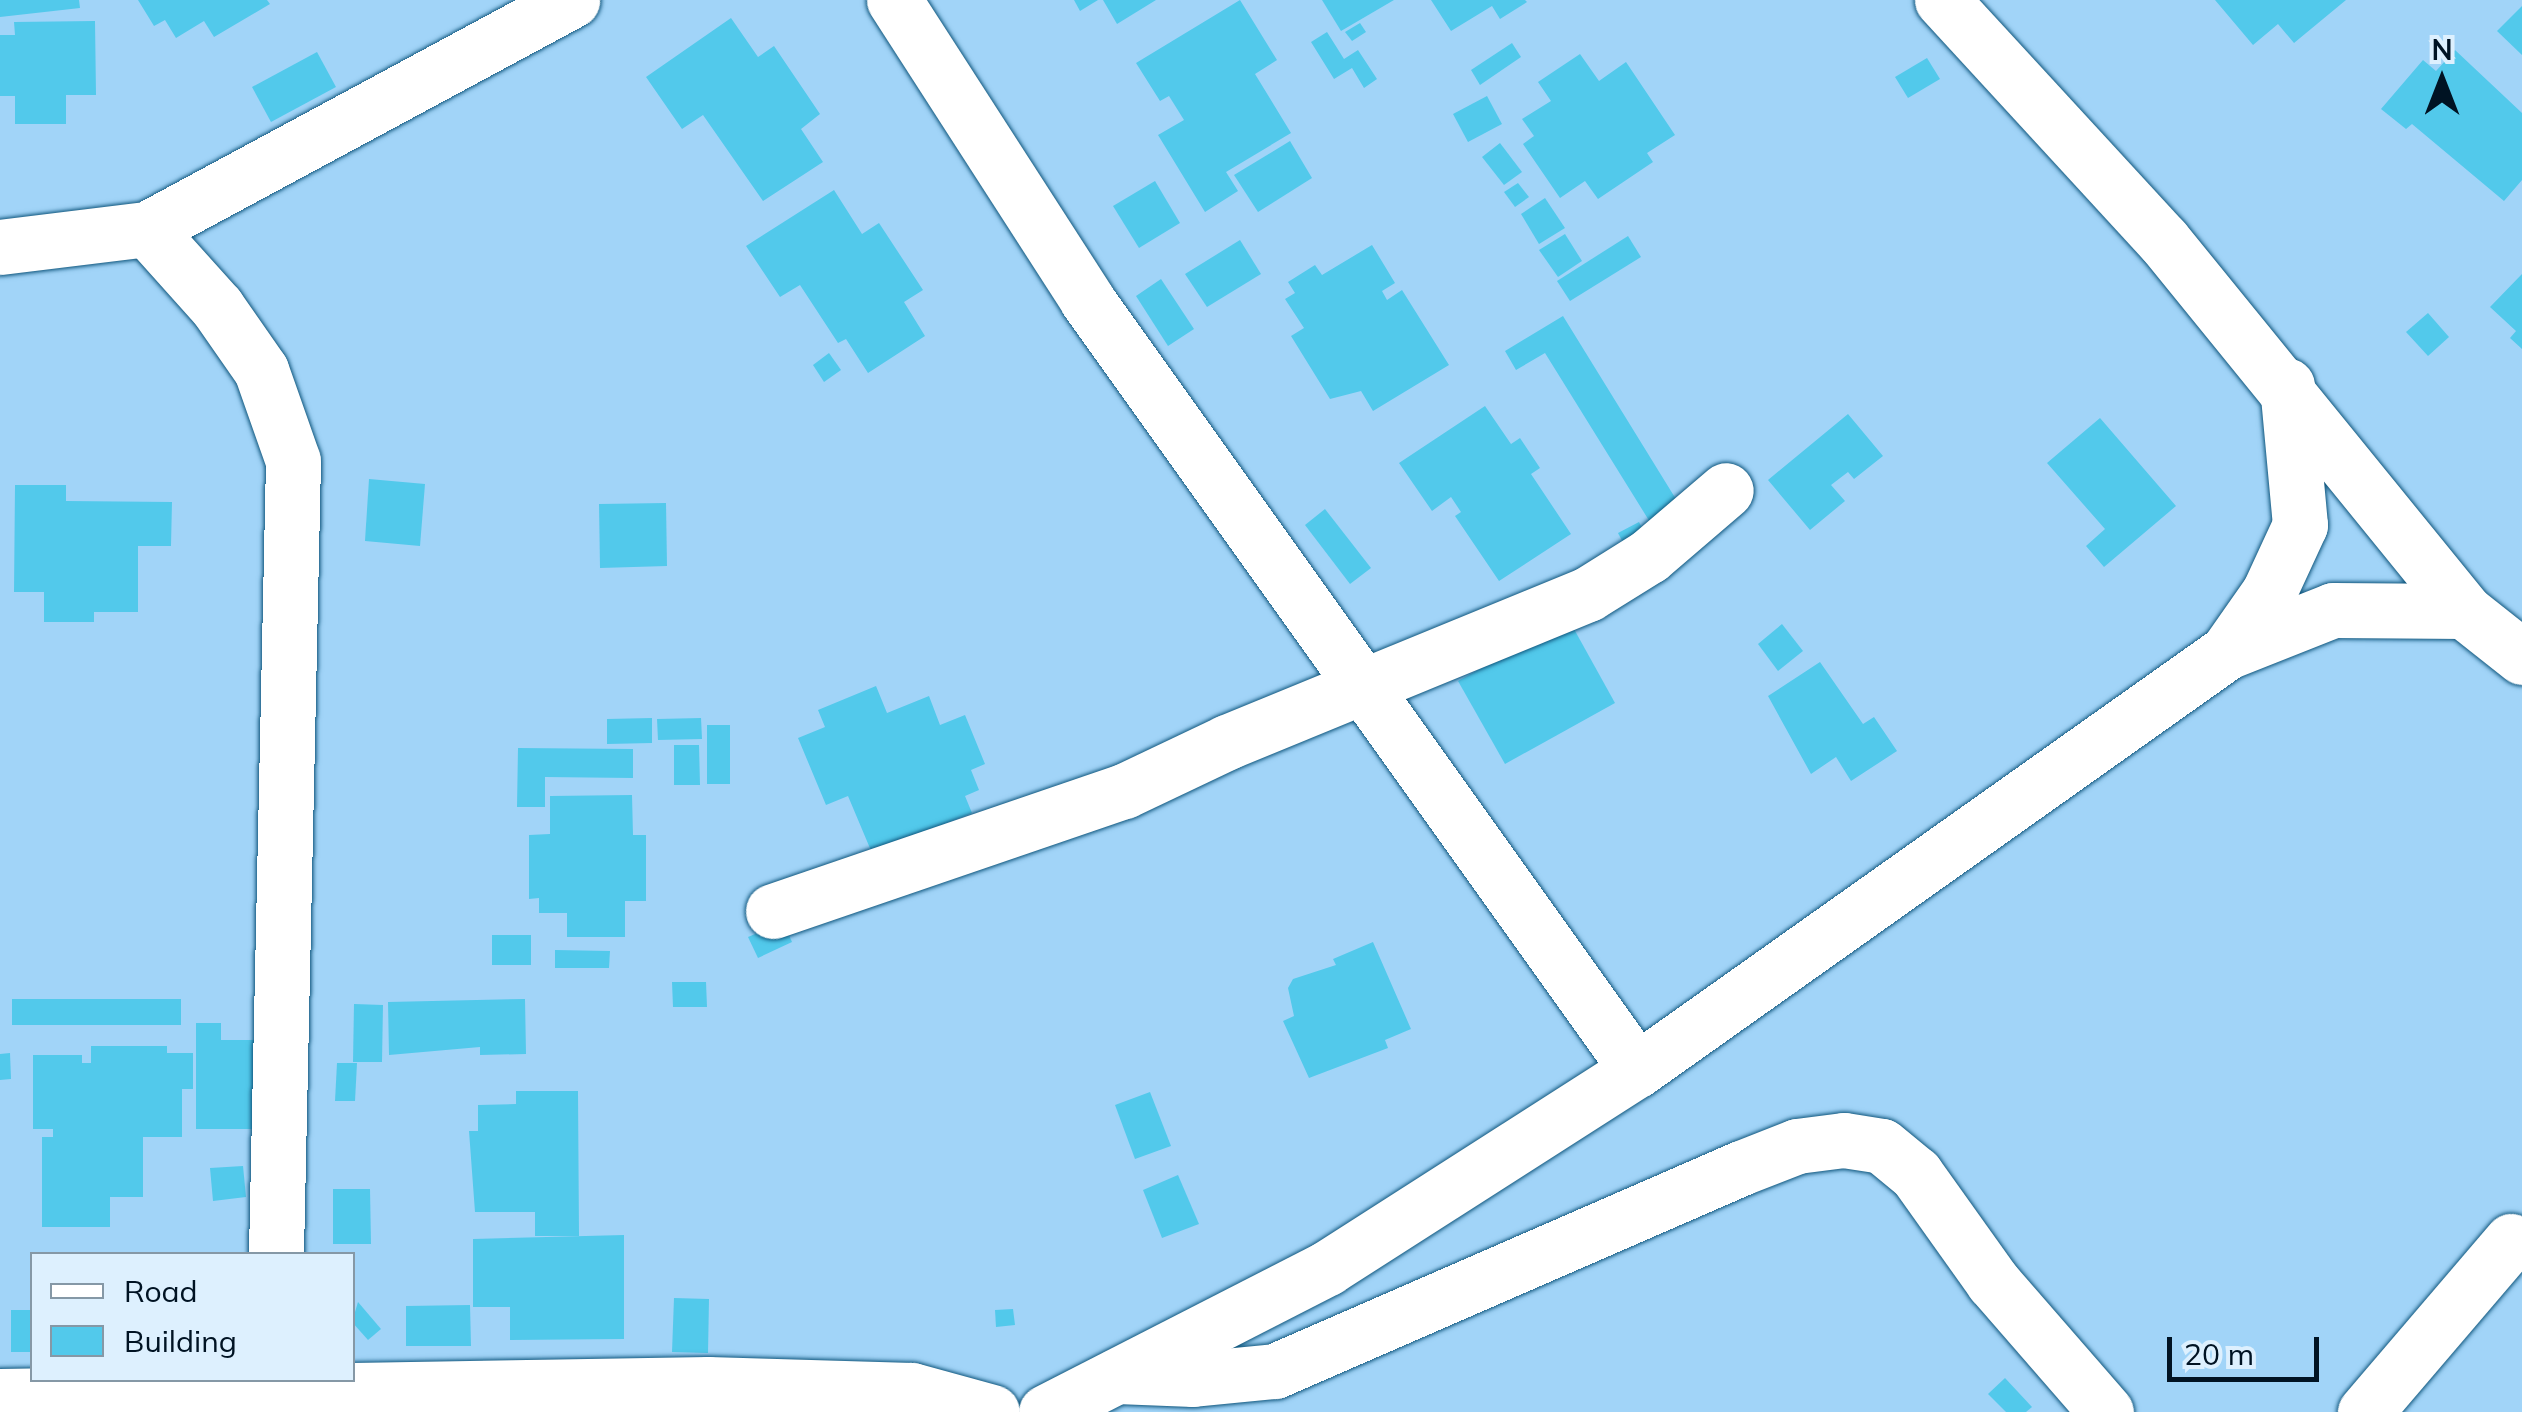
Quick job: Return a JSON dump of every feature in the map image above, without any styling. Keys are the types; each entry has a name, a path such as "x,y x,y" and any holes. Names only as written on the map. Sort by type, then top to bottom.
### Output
{"street":[{"path":"0,246 147,230 572,0"},
{"path":"894,0 1087,300 1368,687 1638,1070"},
{"path":"1942,0 2077,141 2287,386 2464,611 2522,657"},
{"path":"147,230 217,308 261,370 292,461 276,1252"},
{"path":"2227,652 2269,592 2300,525 2287,386"},
{"path":"773,911 1124,791 1616,580 1726,490"},
{"path":"1046,1412 1328,1268 1638,1070 2227,652 2333,610 2464,611"},
{"path":"1116,1376 1193,1380 1275,1371 1741,1168 1797,1146 1844,1140 1882,1146 1916,1174 1993,1282 2106,1412"},
{"path":"2365,1412 2512,1241"},
{"path":"0,1396 846,1386 945,1396 992,1412"}],"building":[{"path":"0,0 79,0 80,8 0,17"},
{"path":"138,0 267,0 270,4 214,37 204,21 176,38 165,20 154,26"},
{"path":"1074,0 1098,0 1080,11"},
{"path":"1103,0 1156,0 1117,24"},
{"path":"1240,0 1277,60 1255,74 1291,133 1226,172 1238,191 1205,212 1158,135 1184,120 1169,96 1160,101 1136,63"},
{"path":"1322,0 1394,0 1341,31"},
{"path":"1431,0 1527,2 1500,19 1492,6 1451,31"},
{"path":"2215,0 2346,0 2294,43 2278,24 2253,45"},
{"path":"2522,6 2522,55 2497,31"},
{"path":"731,18 758,57 774,46 820,114 801,129 823,162 763,201 703,115 682,129 646,77"},
{"path":"95,21 96,95 66,95 66,124 15,124 15,96 0,96 0,35 15,35 14,22"},
{"path":"1360,23 1366,32 1352,41 1345,32"},
{"path":"1327,32 1344,59 1358,50 1377,79 1364,88 1352,68 1334,79 1311,42"},
{"path":"1512,43 1521,57 1480,85 1471,70"},
{"path":"2455,50 2522,113 2522,180 2504,201 2412,124 2406,129 2381,109 2423,60 2436,71"},
{"path":"317,52 336,87 271,122 252,87"},
{"path":"1580,54 1599,81 1626,62 1675,135 1647,153 1653,162 1598,199 1585,181 1560,198 1523,144 1534,136 1522,119 1551,101 1538,82"},
{"path":"1927,58 1940,79 1908,98 1895,77"},
{"path":"1487,96 1502,124 1468,142 1453,114"},
{"path":"1290,141 1312,178 1258,212 1234,175"},
{"path":"1500,143 1522,172 1504,185 1482,157"},
{"path":"1155,181 1180,223 1139,248 1113,206"},
{"path":"1518,183 1529,197 1515,207 1504,192"},
{"path":"834,190 862,234 879,223 923,290 904,302 925,336 868,373 846,339 838,343 800,285 780,297 746,246"},
{"path":"1545,198 1565,228 1539,244 1521,214"},
{"path":"1565,234 1582,261 1558,277 1539,250"},
{"path":"1628,236 1641,257 1570,301 1557,281"},
{"path":"1240,240 1261,274 1207,307 1185,274"},
{"path":"1372,245 1395,283 1382,291 1387,300 1402,290 1449,365 1373,411 1361,391 1330,399 1291,336 1304,328 1285,299 1295,293 1288,282 1315,265 1322,275"},
{"path":"2522,274 2522,349 2510,338 2516,331 2490,307"},
{"path":"1161,279 1194,329 1168,346 1136,296"},
{"path":"2428,313 2449,337 2428,356 2406,332"},
{"path":"1563,316 1687,517 1658,535 1545,353 1516,370 1505,351"},
{"path":"829,353 841,370 824,382 813,365"},
{"path":"1485,406 1511,444 1520,438 1540,468 1531,474 1571,534 1499,581 1455,516 1461,512 1451,497 1432,511 1399,463"},
{"path":"1848,414 1883,456 1854,479 1848,472 1831,485 1845,501 1810,530 1768,480"},
{"path":"2100,418 2176,506 2104,567 2086,546 2105,529 2047,463"},
{"path":"369,479 425,484 420,546 365,541"},
{"path":"15,485 66,485 66,501 172,502 171,546 138,546 138,612 94,612 94,622 44,622 44,592 14,592"},
{"path":"666,503 667,566 600,568 599,504"},
{"path":"1325,509 1371,568 1350,584 1305,525"},
{"path":"1639,522 1648,539 1627,550 1618,533"},
{"path":"1569,620 1615,703 1505,764 1458,681"},
{"path":"1782,624 1803,651 1778,671 1758,644"},
{"path":"1820,662 1863,724 1874,717 1897,751 1851,781 1836,757 1811,774 1768,696"},
{"path":"876,686 887,713 929,696 940,725 965,715 985,764 971,770 979,790 965,796 972,813 872,853 848,796 826,805 798,738 825,727 818,710"},
{"path":"652,718 652,743 607,744 607,719"},
{"path":"701,718 702,739 658,740 657,719"},
{"path":"707,725 730,725 730,784 707,784"},
{"path":"674,745 699,745 700,785 674,785"},
{"path":"518,748 633,749 633,778 545,777 545,807 517,807"},
{"path":"632,795 633,835 646,835 646,901 625,901 625,937 567,937 567,913 539,913 539,898 529,899 529,835 550,834 550,796"},
{"path":"783,922 792,942 758,958 748,937"},
{"path":"492,935 531,935 531,965 492,965"},
{"path":"1373,942 1411,1029 1385,1040 1388,1048 1309,1078 1283,1021 1294,1016 1288,988 1293,979 1336,965 1333,959"},
{"path":"555,950 610,951 609,968 555,968"},
{"path":"672,982 706,982 707,1007 673,1007"},
{"path":"12,999 181,999 181,1025 12,1025"},
{"path":"525,999 526,1054 480,1055 480,1047 389,1055 388,1002"},
{"path":"354,1004 383,1005 382,1062 353,1062"},
{"path":"196,1023 221,1023 221,1040 254,1040 254,1129 196,1129"},
{"path":"91,1046 167,1046 167,1053 193,1053 193,1089 182,1089 182,1137 143,1137 143,1197 110,1197 110,1227 42,1227 42,1137 53,1137 53,1129 33,1129 33,1055 82,1055 82,1063 91,1063"},
{"path":"10,1053 11,1079 0,1080 0,1054"},
{"path":"337,1063 357,1063 355,1101 335,1101"},
{"path":"516,1091 578,1091 579,1236 535,1236 535,1212 475,1212 469,1131 478,1131 478,1105 516,1104"},
{"path":"1150,1092 1171,1146 1135,1159 1115,1105"},
{"path":"243,1166 246,1197 213,1201 210,1168"},
{"path":"1178,1175 1199,1224 1162,1238 1143,1190"},
{"path":"333,1189 370,1189 371,1244 333,1244"},
{"path":"624,1235 624,1339 510,1340 510,1307 473,1307 473,1239"},
{"path":"674,1298 709,1299 708,1353 672,1352"},
{"path":"358,1302 381,1329 368,1340 355,1325"},
{"path":"470,1305 471,1346 406,1346 406,1306"},
{"path":"1013,1309 1015,1325 996,1327 995,1310"},
{"path":"11,1310 30,1310 30,1352 11,1352"},
{"path":"2005,1378 2032,1407 2026,1412 2006,1412 1988,1394"}]}
